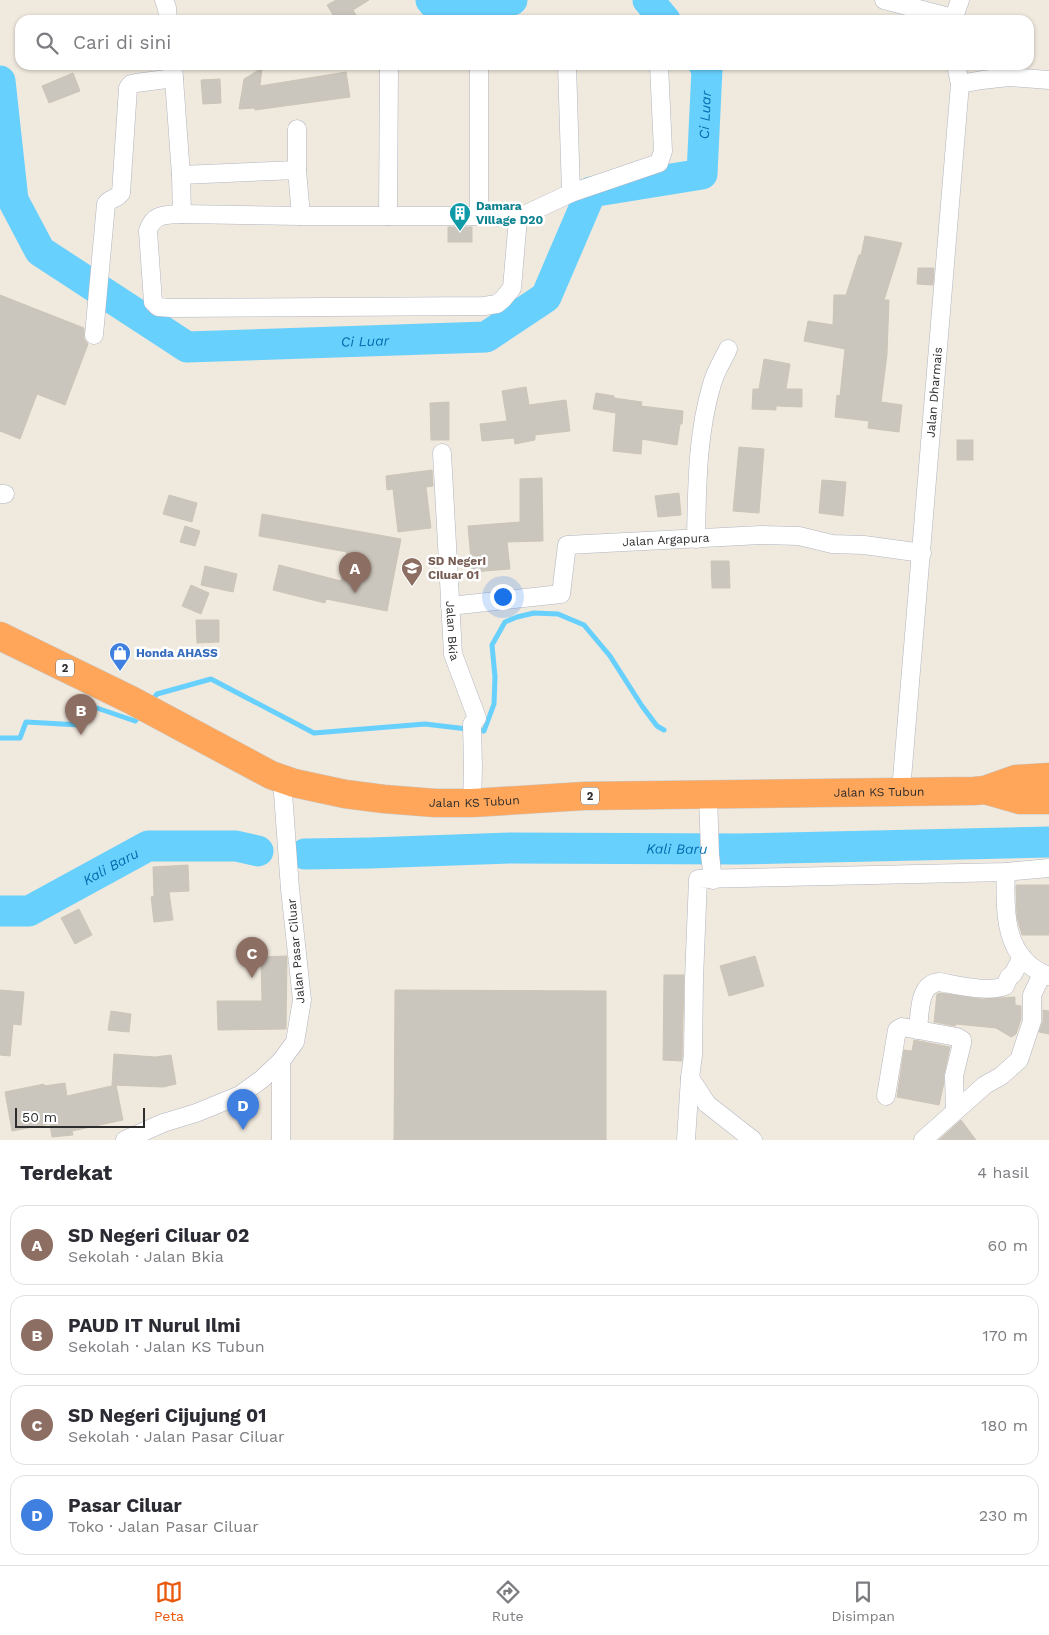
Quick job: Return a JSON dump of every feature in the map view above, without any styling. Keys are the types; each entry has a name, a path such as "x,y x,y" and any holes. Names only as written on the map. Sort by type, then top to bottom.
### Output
{"highway":[{"name":"Jalan KS Tubun","path":"0,636 131,700 253,766 282,779 336,792 384,800 472,803 584,796 708,803 901,792 985,790"},
{"name":"2","path":"985,790 1016,779 1049,777"},
{"name":"2","path":"985,790 1020,800 1049,800"}],"street":[{"path":"164,0 168,15"},
{"path":"884,0 938,15"},
{"path":"954,15 960,0"},
{"path":"388,216 389,70"},
{"path":"478,70 479,216"},
{"path":"568,70 571,192"},
{"path":"518,218 512,288 497,304 484,306 158,307 153,302 148,231 150,223 160,215 479,216 518,218 571,192 659,163 664,151 659,70"},
{"name":"Jalan Dharmais","path":"901,792 960,84 957,70"},
{"path":"94,335 106,204 121,193 128,88 136,82 173,71 182,214"},
{"path":"960,84 1009,77 1049,80"},
{"path":"297,129 296,170 301,216"},
{"path":"181,175 296,170"},
{"path":"696,538 697,485 704,415 712,382 728,349"},
{"name":"Jalan Bkia","path":"442,453 453,654 476,718 472,724 474,768 472,803"},
{"name":"Jalan Argapura","path":"450,606 560,594 567,545 761,535 799,536 832,544 864,545 922,553"},
{"name":"Jalan Pasar Ciluar","path":"125,1140 163,1123 196,1113 240,1095 262,1079 281,1061 296,1042 302,1000 284,823 282,779"},
{"path":"708,803 713,880"},
{"path":"686,1140 693,1055 698,879 1006,872 1049,868"},
{"path":"923,1140 985,1085 1001,1076 1019,1060 1032,1021 1032,995 1045,975 1030,966 1011,940 1005,897 1006,872"},
{"path":"918,1030 923,996 927,987 932,983 939,982 980,988 1001,988 1005,986 1022,957"},
{"path":"886,1096 897,1030 902,1027 957,1036 962,1040 962,1043 954,1076 955,1111"},
{"path":"281,1061 281,1140"},
{"path":"690,1078 707,1104 753,1140"}],"building":[{"path":"336,0 369,0 353,10 356,15 333,15 327,5"},
{"path":"262,70 260,86 346,72 350,97 255,110 255,108 239,109 244,79"},
{"path":"73,73 80,91 49,103 42,86"},
{"path":"220,79 221,103 203,104 201,80"},
{"name":"Damara Village D20","path":"448,227 472,227 472,242 448,242"},
{"path":"865,236 902,243 884,300 889,300 887,354 881,402 902,405 899,432 868,428 869,421 835,417 837,395 840,396 845,349 804,341 808,321 833,325 834,295 846,295 859,255 861,255"},
{"path":"918,268 934,268 933,285 917,284"},
{"path":"0,295 84,328 84,339 88,344 65,405 37,394 20,439 0,431"},
{"path":"764,359 790,364 786,389 802,389 802,407 776,406 776,410 752,409 753,389 759,389"},
{"path":"526,387 529,405 566,400 570,431 535,435 535,440 515,444 514,438 482,441 480,424 507,421 502,391"},
{"path":"596,393 642,402 641,406 683,411 677,445 642,439 641,454 613,451 616,413 593,409"},
{"path":"449,402 449,440 431,440 430,403"},
{"path":"957,440 973,440 973,460 957,460"},
{"path":"739,447 764,449 759,513 733,511"},
{"path":"432,470 433,486 426,487 431,528 398,532 393,489 387,490 386,476"},
{"path":"542,478 543,541 507,542 510,569 472,572 468,526 520,522 520,479"},
{"path":"822,480 846,482 843,516 819,513"},
{"path":"679,493 681,515 658,517 655,496"},
{"path":"169,495 197,503 192,522 163,514"},
{"path":"262,514 401,539 387,611 326,599 325,603 273,590 279,565 341,581 347,552 259,536"},
{"path":"185,526 200,531 195,546 180,542"},
{"path":"711,561 729,561 730,588 712,588"},
{"path":"205,566 237,574 233,592 201,585"},
{"path":"191,585 209,593 201,614 182,606"},
{"path":"196,620 219,620 219,642 197,643"},
{"path":"188,865 189,891 169,892 173,920 154,922 151,897 154,896 153,867"},
{"path":"1016,885 1049,885 1049,935 1022,935 1017,917"},
{"path":"79,909 92,935 75,944 61,918"},
{"path":"287,956 286,1029 218,1030 217,1001 262,1001 261,957"},
{"path":"755,956 764,986 729,996 720,966"},
{"path":"664,975 684,975 682,1061 663,1060"},
{"path":"0,990 24,992 21,1025 13,1024 10,1056 0,1055"},
{"path":"395,990 606,991 606,1140 394,1140"},
{"path":"937,994 981,999 1015,997 1015,1005 1021,1006 1021,1019 1016,1034 1011,1037 996,1028 956,1024 955,1026 934,1022"},
{"path":"1043,1010 1049,1011 1049,1034 1039,1032 1043,1021"},
{"path":"111,1011 131,1014 129,1032 108,1030"},
{"path":"914,1040 950,1047 939,1105 897,1097 904,1050 912,1051"},
{"path":"114,1054 155,1057 171,1055 176,1084 163,1087 112,1085"},
{"path":"65,1083 67,1096 116,1085 123,1120 72,1131 73,1135 52,1137 50,1124 12,1131 5,1092 44,1084 44,1086"},
{"path":"961,1120 976,1140 939,1140"}],"waterway":[{"name":"Ci Luar","path":"431,0 441,12 512,0"},
{"name":"Ci Luar","path":"648,0 661,15"},
{"name":"Ci Luar","path":"0,81 13,200 40,251 187,347 486,337 546,297 591,192 702,174 707,70"},
{"path":"151,702 157,694 211,679 314,733 425,724 484,731 494,704 495,677 492,645 505,622 534,613 558,614 584,625 610,656 657,726 664,730"},
{"path":"0,738 20,738 26,722 80,725 91,706 135,721 141,714"},
{"name":"Kali Baru","path":"305,854 510,848 739,849 1049,842"},
{"name":"Kali Baru","path":"0,911 29,911 148,846 236,846 258,851"}],"place":[{"name":"Damara Village D20","path":"460,232"},
{"name":"SD Negeri Ciluar 01","path":"412,587"},
{"name":"SD Negeri Ciluar 02","path":"355,593"},
{"name":"Honda AHASS","path":"120,672"},
{"name":"PAUD IT Nurul Ilmi","path":"81,735"},
{"name":"SD Negeri Cijujung 01","path":"252,978"},
{"name":"Pasar Ciluar","path":"243,1130"}]}
